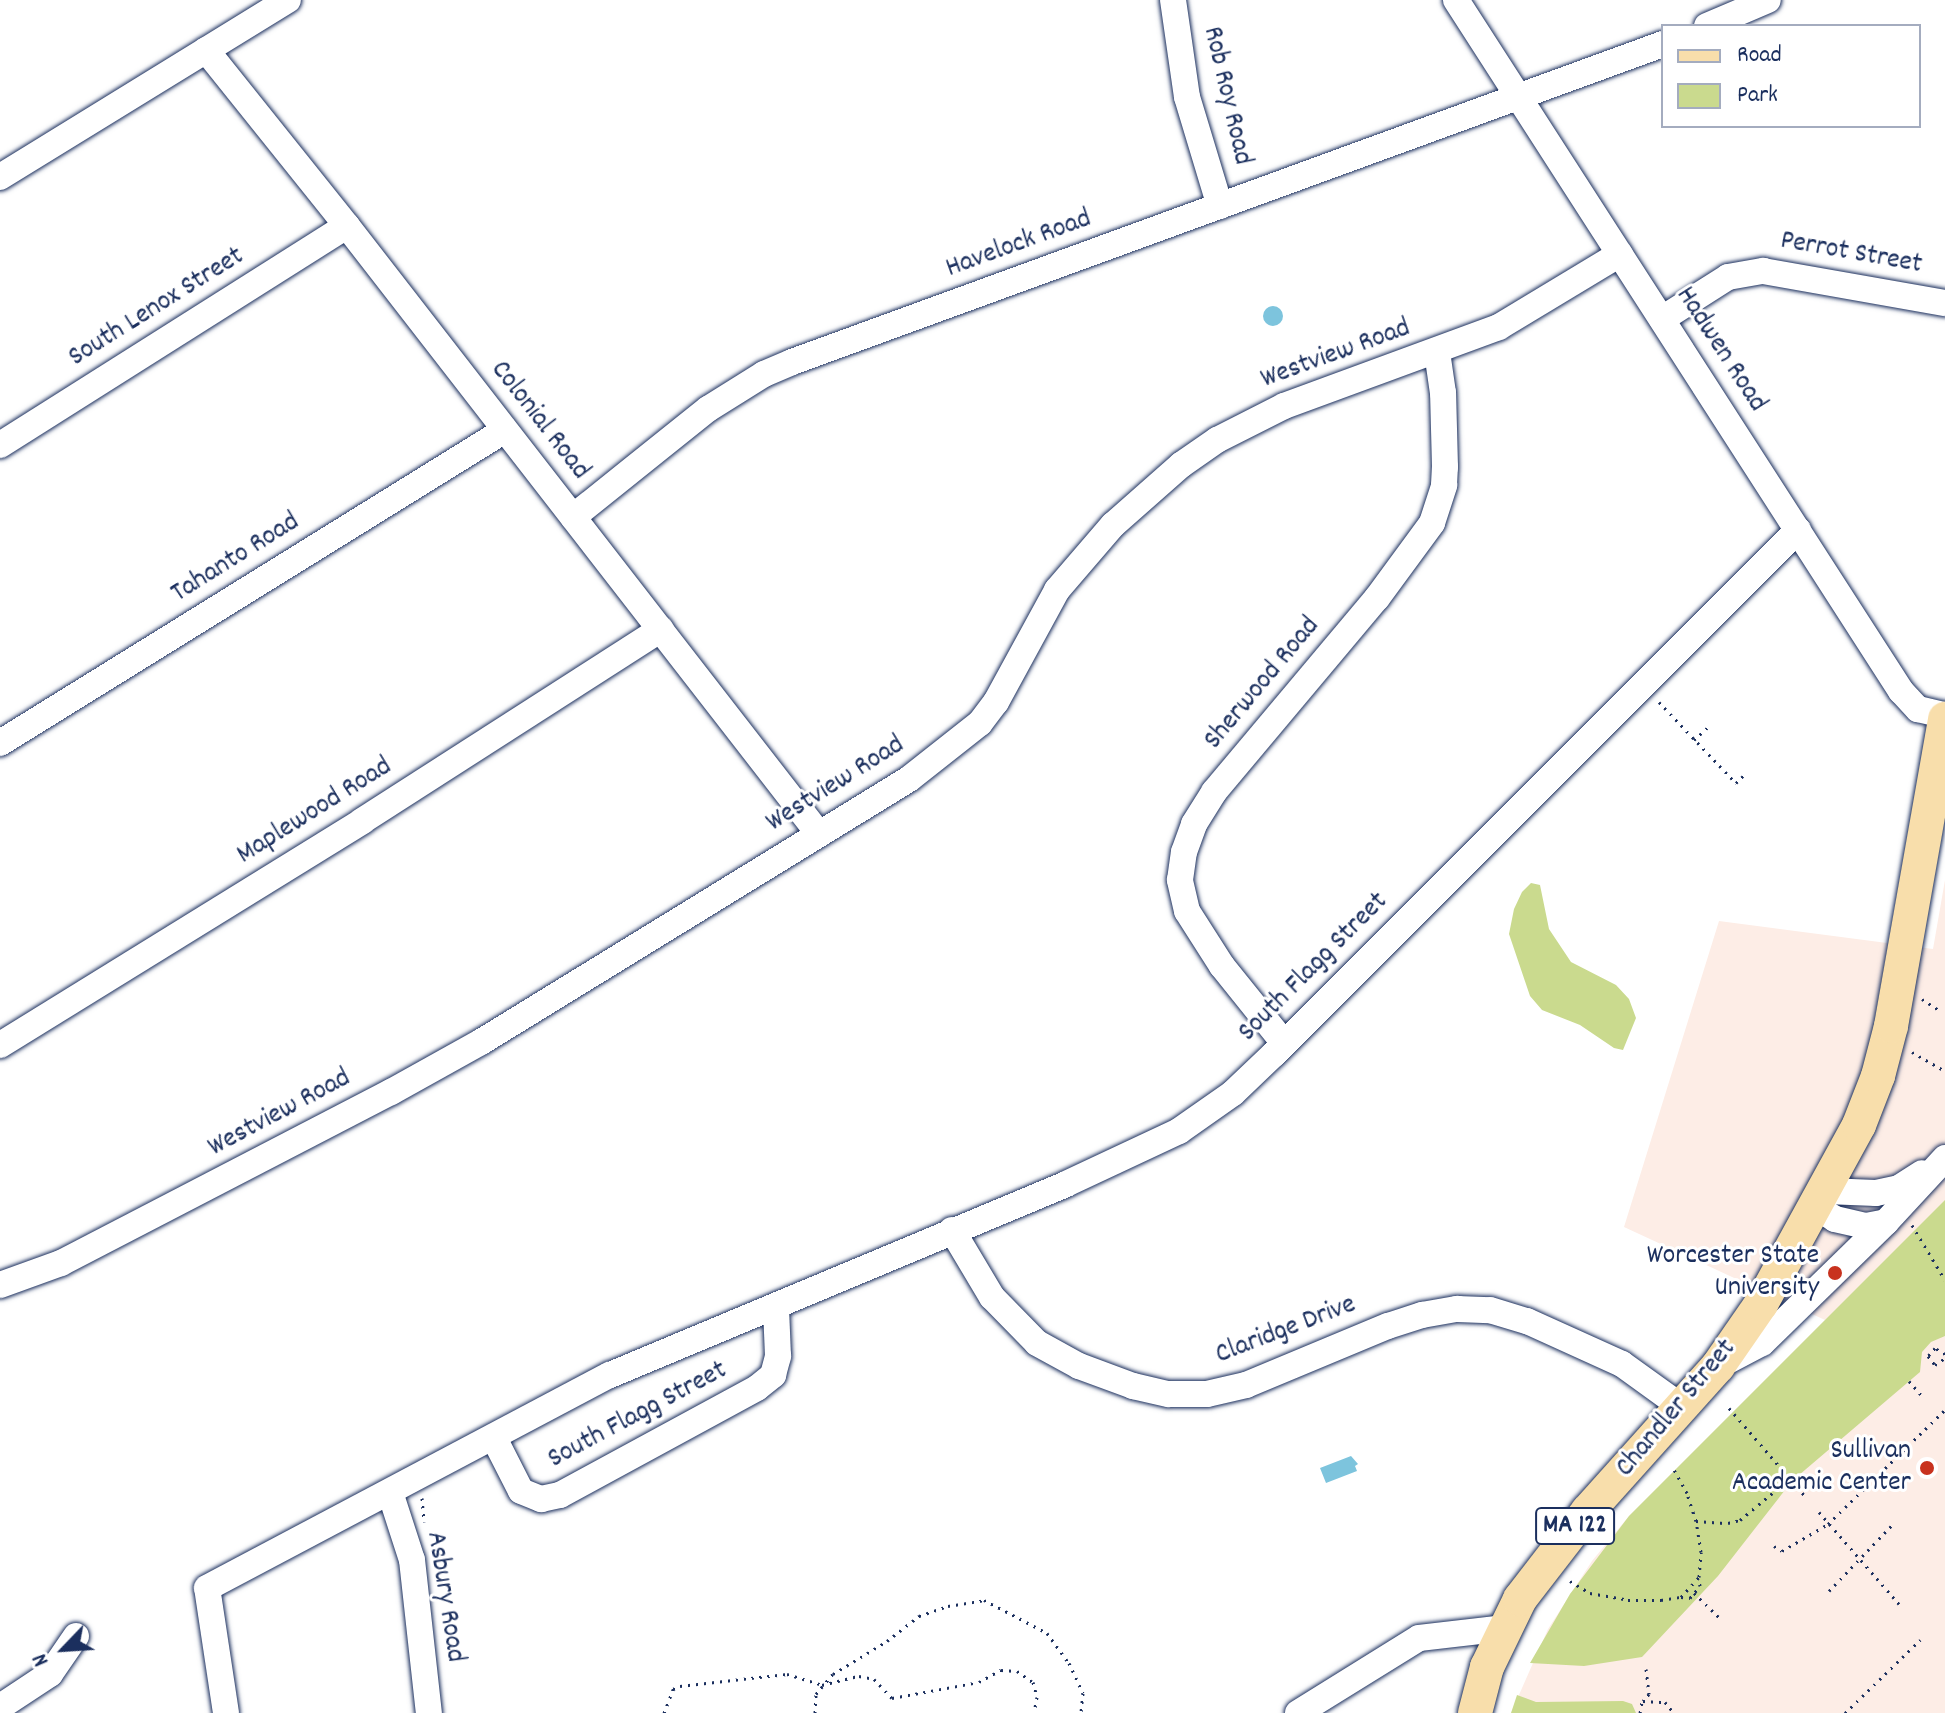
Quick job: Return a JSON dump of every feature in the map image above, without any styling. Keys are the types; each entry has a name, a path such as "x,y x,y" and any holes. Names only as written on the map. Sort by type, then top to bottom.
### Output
{"main road":[{"name":"Chandler Street","path":"1475,1713 1487,1667 1520,1599 1550,1556 1718,1366 1761,1304 1859,1125 1878,1076 1891,1026 1945,717"}],"street":[{"path":"0,177 288,0"},
{"name":"Rob Roy Road","path":"1173,0 1187,97 1220,206"},
{"name":"Hadwen Road","path":"1456,0 1521,96 1901,691 1918,709 1945,717"},
{"path":"1712,24 1768,0"},
{"name":"Havelock Road","path":"573,517 708,409 764,374 1661,45"},
{"name":"Colonial Road","path":"206,50 347,226 819,834"},
{"name":"South Lenox Street","path":"0,445 347,226"},
{"name":"Westview Road","path":"0,1285 61,1263 481,1042 909,779 980,723 996,702 1057,590 1104,535 1160,481 1217,440 1264,415 1309,395 1437,352 1521,316 1620,254"},
{"name":"Perrot Street","path":"1662,319 1728,277 1763,271 1945,303"},
{"name":"Sherwood Road","path":"1284,1043 1222,966 1187,911 1180,880 1184,852 1194,824 1214,792 1377,598 1432,523 1444,485 1445,467 1444,405 1437,352"},
{"name":"Tahanto Road","path":"0,743 505,430"},
{"name":"South Flagg Street","path":"226,1713 207,1588 610,1375 776,1308 1125,1158 1179,1131 1233,1093 1798,530"},
{"name":"Maplewood Road","path":"0,1045 362,821 661,629"},
{"path":"1899,1223 1866,1226 1835,1219 1821,1198 1899,1188 1945,1157"},
{"path":"1718,1366 1762,1343 1899,1223 1945,1157"},
{"name":"Claridge Drive","path":"952,1230 992,1297 1037,1343 1079,1366 1133,1386 1169,1394 1207,1394 1280,1373 1411,1318 1457,1309 1490,1310 1527,1321 1622,1364 1683,1408"},
{"name":"South Flagg Street","path":"494,1438 521,1491 541,1499 560,1495 757,1388 773,1375 778,1356 776,1308"},
{"name":"Asbury Road","path":"390,1492 412,1560 429,1713"},
{"path":"1298,1713 1419,1638 1505,1628"},
{"path":"0,1707 50,1674 76,1636"}],"path":[{"path":"1655,698 1736,783 1745,774"},
{"path":"1694,740 1708,727"},
{"path":"1916,996 1939,1010"},
{"path":"1905,1049 1945,1071"},
{"path":"1899,1223 1945,1280"},
{"path":"1909,1381 1921,1395"},
{"path":"1729,1408 1804,1495"},
{"path":"1774,1546 1782,1551 1828,1524 1945,1410"},
{"path":"1935,1411 1939,1415"},
{"path":"1570,1581 1590,1593 1628,1600 1690,1598 1700,1586 1701,1552 1687,1493 1672,1466"},
{"path":"1696,1521 1728,1523 1740,1520 1790,1478"},
{"path":"1819,1512 1899,1604"},
{"path":"1829,1591 1893,1524"},
{"path":"1681,1597 1699,1577"},
{"path":"1694,1593 1719,1617"},
{"path":"815,1713 816,1694 833,1674 887,1641 919,1616 948,1606 984,1600 1047,1633 1069,1663 1083,1693 1081,1713"},
{"path":"1845,1713 1920,1640"},
{"path":"1640,1713 1643,1701 1649,1694 1646,1669"},
{"path":"664,1713 673,1689 680,1686 787,1674 822,1685 859,1676 874,1679 892,1698 979,1682 1001,1670 1017,1671 1033,1682 1037,1697 1034,1713"},
{"path":"1643,1701 1665,1702 1674,1713"}],"shaded area":[{"name":"Worcester State University","path":"1945,880 1945,1713 1511,1713 1548,1629 1592,1561 1629,1516 1825,1320 1624,1227 1719,921 1933,949"}],"green space":[{"path":"1531,883 1540,885 1549,929 1571,962 1616,985 1629,999 1636,1018 1623,1050 1614,1048 1580,1025 1542,1010 1530,996 1509,934 1514,909 1522,892"},
{"path":"1945,1200 1945,1336 1931,1342 1922,1352 1920,1372 1792,1481 1718,1576 1642,1657 1584,1666 1530,1663 1570,1594 1629,1516"},
{"path":"1517,1695 1536,1702 1623,1701 1632,1704 1636,1713 1511,1713"}],"water":[{"path":"1273,306 1280,309 1283,316 1280,323 1273,326 1266,323 1263,316 1266,309"},
{"path":"1351,1456 1358,1464 1355,1466 1357,1471 1326,1483 1320,1468"}],"place":[{"name":"Worcester State University","path":"1835,1273"},
{"name":"Sullivan Academic Center","path":"1927,1468"}]}
